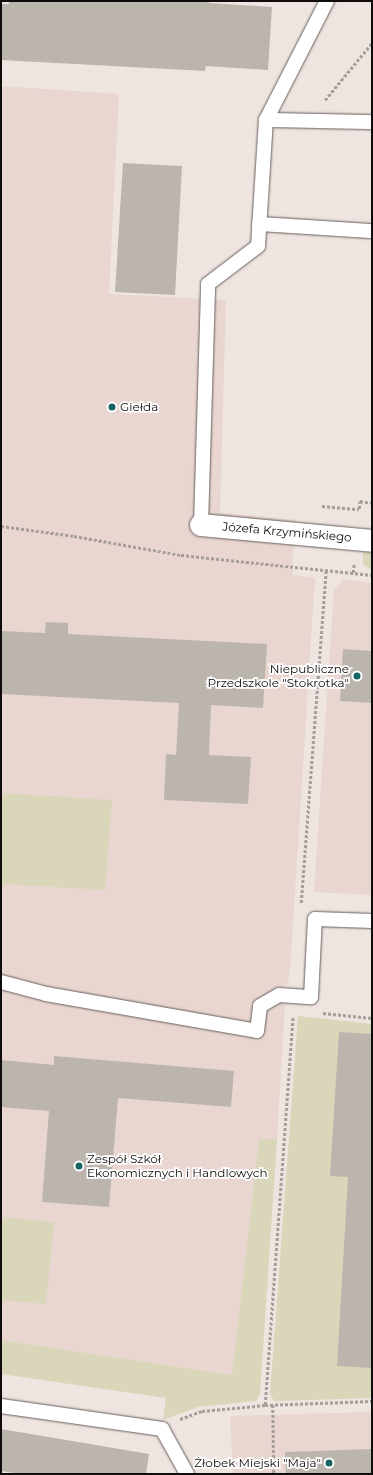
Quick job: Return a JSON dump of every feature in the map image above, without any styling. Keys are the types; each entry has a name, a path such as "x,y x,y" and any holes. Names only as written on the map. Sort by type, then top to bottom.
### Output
{"street":[{"name":"Józefa Krzymińskiego","path":"201,525 372,541"}],"lane":[{"path":"201,525 208,284 258,246 266,120 327,1"},
{"path":"266,120 371,122"},
{"path":"260,224 371,231"},
{"path":"1,982 46,994 257,1031 260,1006 279,995 311,997 315,919 372,921"},
{"path":"1,1406 162,1429 187,1474"}],"path":[{"path":"323,103 372,43"},
{"path":"322,506 359,509 360,501 372,503"},
{"path":"1,526 74,536 181,555 372,576"},
{"path":"301,909 326,571"},
{"path":"265,1405 295,995"},
{"path":"317,1013 372,1018"},
{"path":"162,1429 182,1417 202,1411 265,1405 372,1401"},
{"path":"273,1405 274,1474"}],"shaded area":[{"path":"1,86 119,94 109,294 226,300 220,513 295,520 292,575 315,578 291,955 288,984 283,985 282,1003 285,1005 277,1139 259,1139 232,1375 1,1340"},
{"path":"363,552 372,553 372,570 363,565"},
{"path":"344,579 372,583 372,895 314,892 334,589"},
{"path":"1,793 112,800 105,890 1,884"},
{"path":"298,1016 372,1024 372,1398 274,1401 270,1394"},
{"path":"259,1139 277,1139 260,1394 256,1401 198,1407 163,1420 166,1398 1,1374 1,1340 232,1375"},
{"path":"1,1217 54,1222 46,1304 1,1300"},
{"path":"372,1412 372,1474 233,1474 230,1416"}],"building":[{"path":"9,1 209,1 209,3 272,7 268,70 206,66 205,71 1,60 1,4 9,4"},
{"path":"123,163 182,166 175,295 115,292"},
{"path":"46,622 68,623 68,634 267,644 263,708 211,705 209,755 251,757 248,804 164,800 166,754 176,755 179,703 1,694 1,631 45,633"},
{"name":"Niepubliczne Przedszkole \"Stokrotka\"","path":"343,649 372,651 372,703 340,701"},
{"path":"339,1032 372,1034 372,1368 337,1366 348,1177 330,1176"},
{"name":"Zespół Szkół Ekonomicznych i Handlowych","path":"54,1056 234,1071 231,1107 118,1098 109,1207 42,1202 49,1111 1,1107 1,1060 54,1065"},
{"path":"1,1429 149,1454 146,1474 21,1474 1,1471"},
{"name":"Żłobek Miejski \"Maja\"","path":"372,1449 372,1474 286,1474 285,1452"}],"place":[{"name":"Giełda","path":"112,407"},
{"name":"Niepubliczne Przedszkole \"Stokrotka\"","path":"357,676"},
{"name":"Zespół Szkół Ekonomicznych i Handlowych","path":"79,1166"},
{"name":"Żłobek Miejski \"Maja\"","path":"329,1463"}]}
